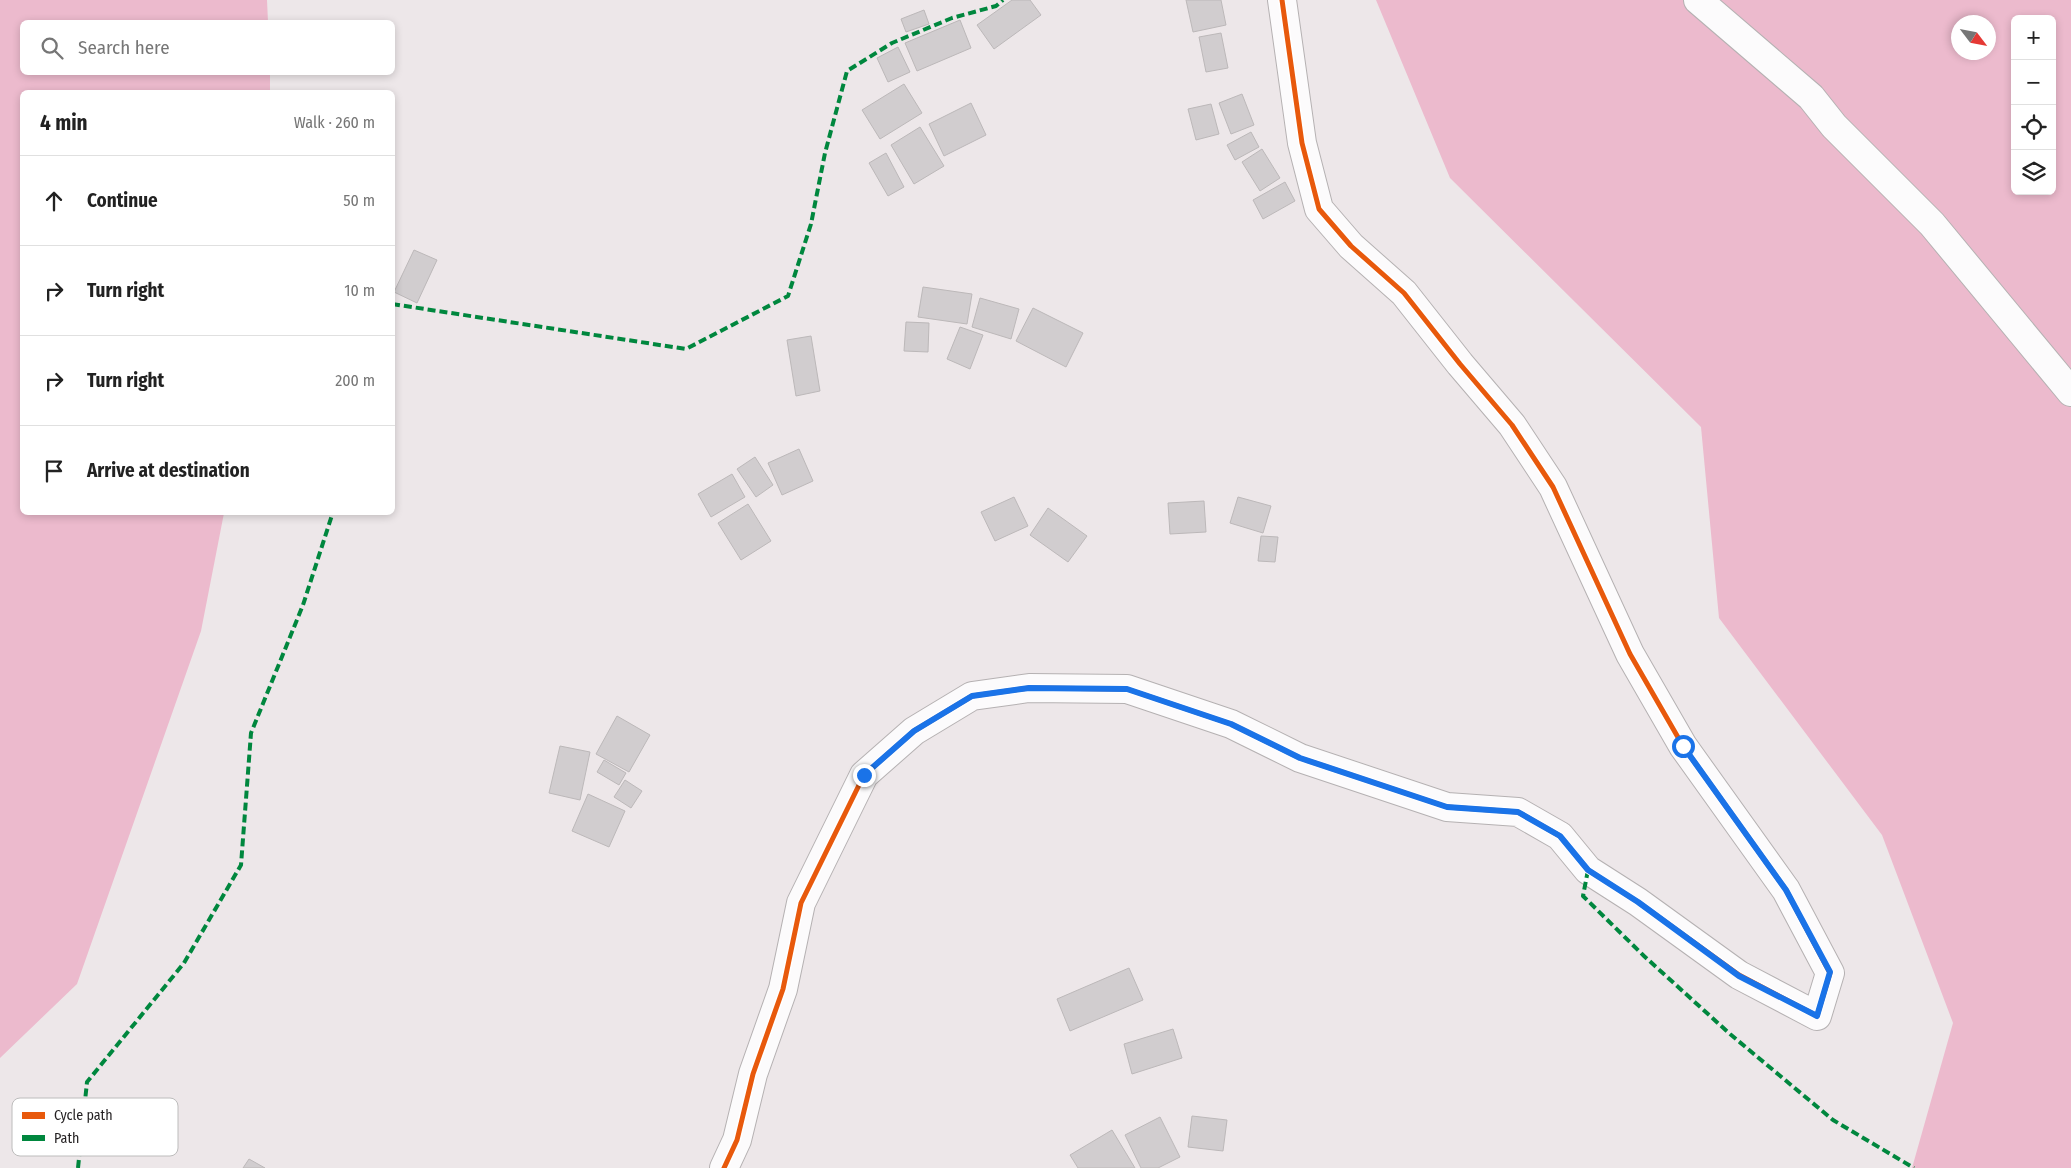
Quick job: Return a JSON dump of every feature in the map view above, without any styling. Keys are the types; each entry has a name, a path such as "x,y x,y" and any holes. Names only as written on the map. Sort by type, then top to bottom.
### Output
{"street":[{"path":"724,1168 737,1140 753,1074 783,989 801,903 864,775 914,731 972,696 1029,688 1127,689 1231,724 1300,758 1447,807 1518,812 1560,836 1588,870 1638,902 1739,976 1817,1016 1830,972 1786,890 1683,746 1630,654 1554,487 1512,425 1404,293 1351,246 1319,209 1302,143 1282,0"},
{"path":"1698,0 1811,97 1834,126 1932,224 2071,392"}],"shaded area":[{"path":"0,0 267,0 268,20 20,20 20,75 270,75 270,90 20,90 20,515 224,515 201,631 77,984 0,1058"},
{"path":"1376,0 2071,0 2071,1168 1912,1168 1953,1023 1882,835 1719,618 1701,427 1450,178"}],"building":[{"path":"1012,0 1030,0 1041,15 994,49 977,25"},
{"path":"1186,0 1221,0 1226,25 1193,32"},
{"path":"924,10 929,24 906,32 901,19"},
{"path":"960,20 971,48 917,71 905,43"},
{"path":"1221,33 1228,68 1206,72 1199,37"},
{"path":"898,47 910,72 888,82 877,58"},
{"path":"904,84 922,113 880,139 862,110"},
{"path":"1242,94 1254,125 1231,134 1219,103"},
{"path":"971,103 986,135 944,156 929,124"},
{"path":"1211,104 1219,134 1196,140 1188,109"},
{"path":"920,127 944,166 914,184 891,145"},
{"path":"1251,132 1259,147 1235,160 1227,145"},
{"path":"1262,149 1280,178 1260,191 1242,162"},
{"path":"886,153 904,187 888,196 869,163"},
{"path":"1285,182 1295,201 1263,219 1253,200"},
{"path":"414,250 437,260 417,303 395,292"},
{"path":"923,287 972,294 967,324 918,317"},
{"path":"980,298 1019,309 1011,339 972,327"},
{"path":"1033,308 1083,333 1066,367 1016,341"},
{"path":"906,322 929,323 928,352 904,351"},
{"path":"960,327 983,335 970,369 947,359"},
{"path":"811,336 820,391 796,396 787,340"},
{"path":"799,449 813,481 782,495 768,463"},
{"path":"755,457 773,485 756,497 737,469"},
{"path":"732,474 745,497 711,517 698,494"},
{"path":"1014,497 1028,526 995,541 981,512"},
{"path":"1238,497 1271,506 1263,533 1230,523"},
{"path":"1204,501 1206,532 1170,534 1168,503"},
{"path":"748,504 771,541 741,560 718,523"},
{"path":"1048,508 1087,536 1068,562 1030,535"},
{"path":"1261,536 1278,537 1275,562 1258,561"},
{"path":"617,716 650,735 629,772 596,754"},
{"path":"560,746 590,752 580,800 549,793"},
{"path":"604,760 626,773 619,785 597,772"},
{"path":"625,780 642,791 631,808 614,797"},
{"path":"588,794 625,811 609,847 572,831"},
{"path":"1129,968 1143,1000 1070,1031 1057,999"},
{"path":"1173,1029 1182,1058 1132,1074 1124,1044"},
{"path":"1192,1116 1227,1120 1223,1151 1188,1147"},
{"path":"1160,1117 1180,1157 1158,1168 1141,1168 1125,1135"},
{"path":"1112,1130 1135,1168 1078,1168 1070,1155"},
{"path":"249,1159 265,1168 243,1168"}],"marked path":[{"path":"395,304 686,349 788,296 811,224 825,153 847,71 892,43 952,18 996,6 1003,0"},
{"path":"85,1098 87,1082 184,963 241,865 251,733 303,605 332,515"},
{"path":"1588,870 1583,896 1644,956 1730,1034 1833,1120 1914,1168"},
{"path":"78,1168 79,1156"}],"cycle path":[{"path":"724,1168 737,1140 753,1074 783,989 801,903 864,775 914,731 972,696 1029,688 1127,689 1231,724 1300,758 1447,807 1518,812 1560,836 1588,870 1638,902 1739,975 1817,1016 1830,973 1786,890 1683,746 1630,654 1553,487 1512,425 1460,364 1404,293 1351,246 1319,209 1302,143 1282,0"}],"route":[{"path":"864,775 914,731 972,696 1029,688 1127,689 1231,724 1300,758 1447,807 1518,812 1560,836 1588,870 1638,902 1739,976 1817,1016 1830,972 1786,890 1683,746"}]}
